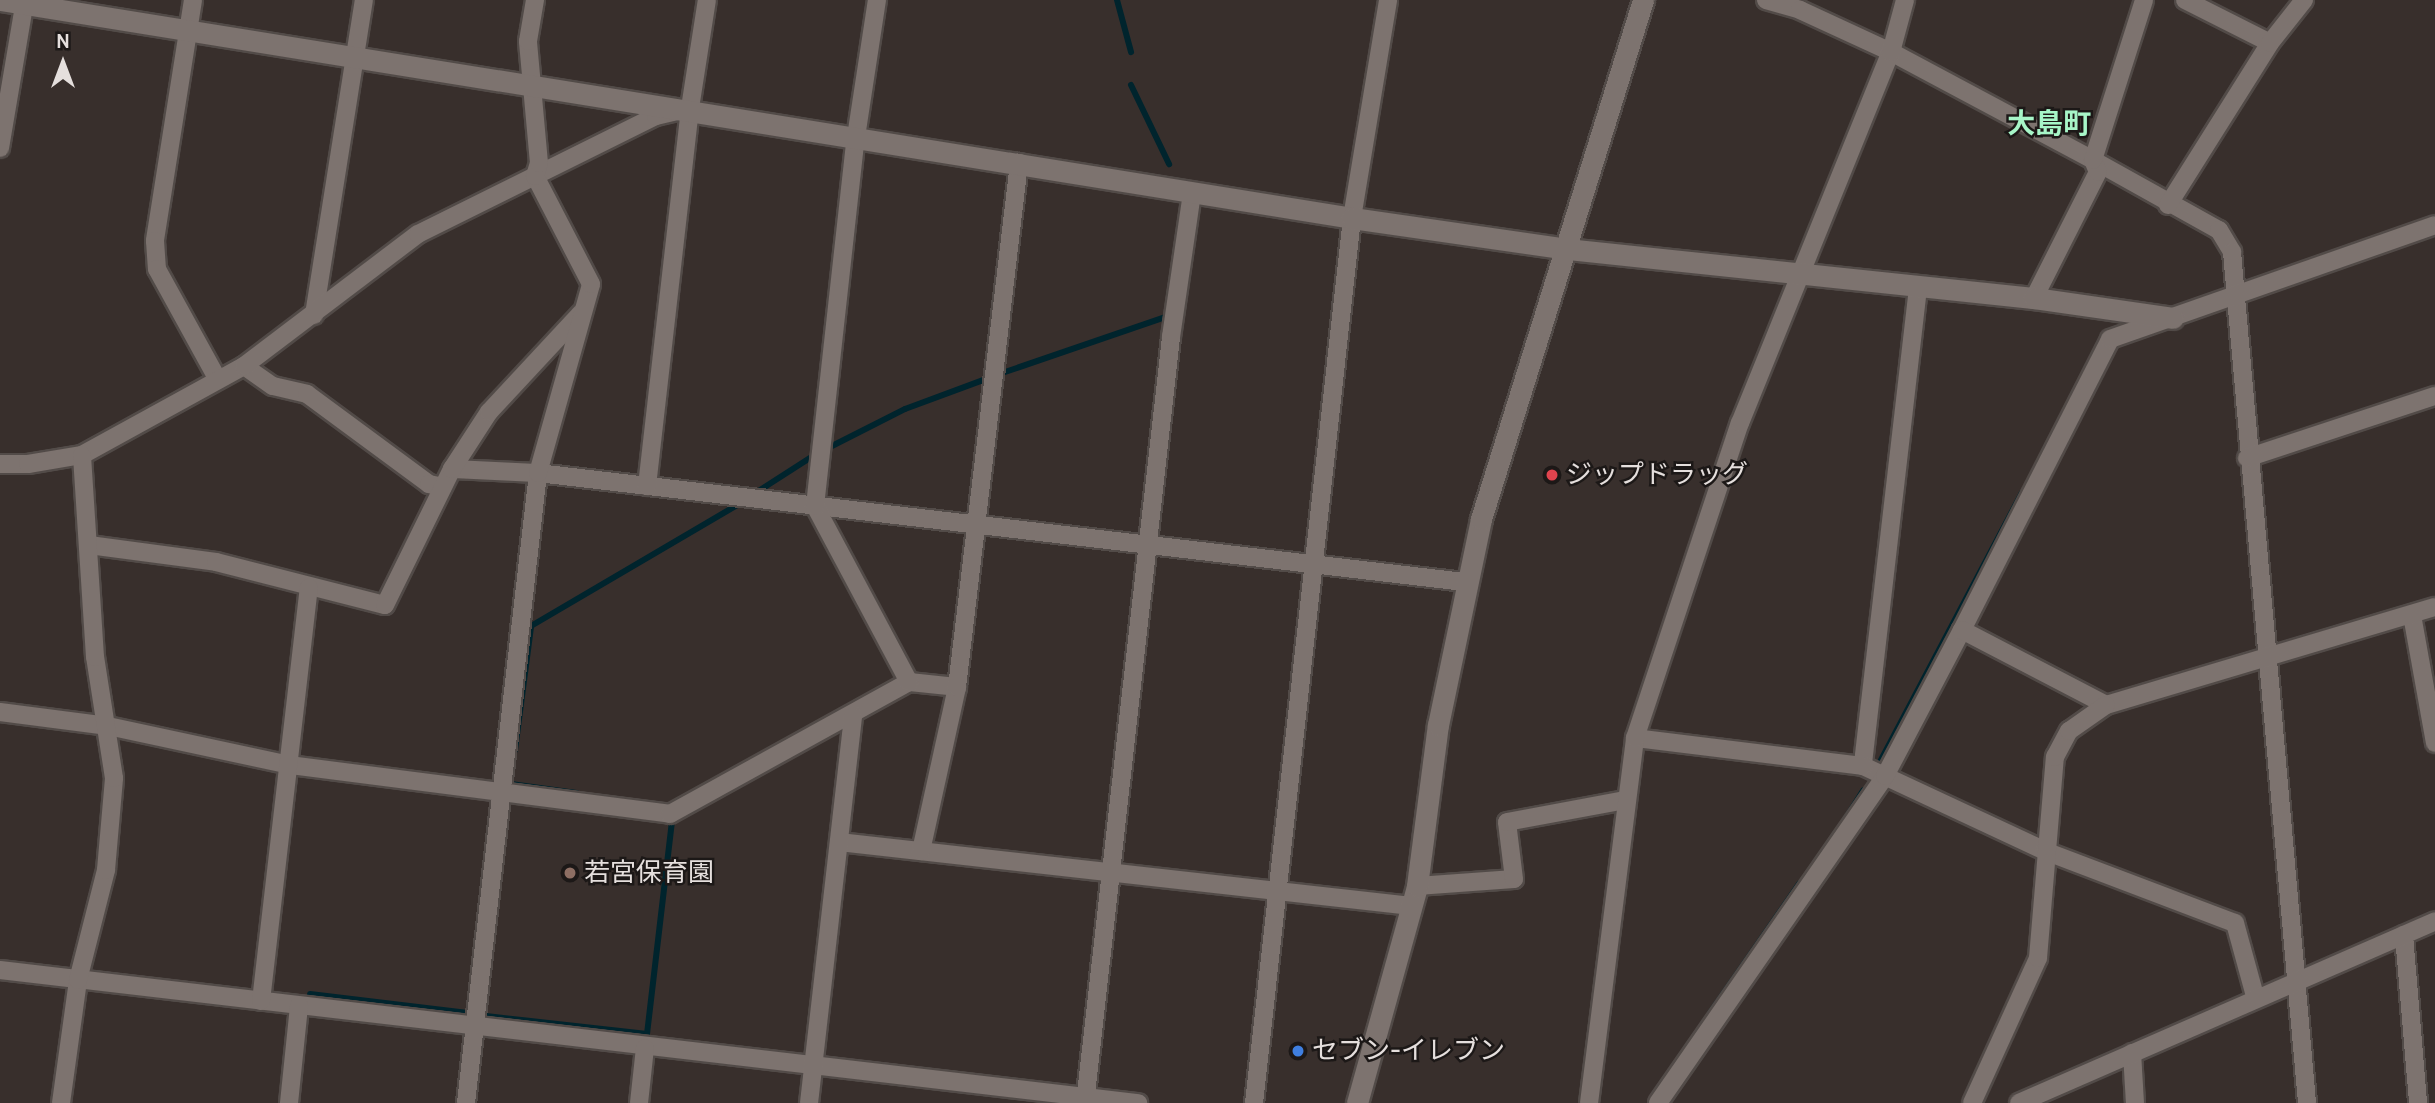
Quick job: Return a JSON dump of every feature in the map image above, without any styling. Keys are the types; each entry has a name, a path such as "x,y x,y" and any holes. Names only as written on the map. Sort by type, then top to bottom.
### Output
{"street":[{"path":"0,0 24,2 186,34 690,108 1352,218 1567,249 1800,272 1918,288 2034,298 2173,318"},
{"path":"193,0 155,241 156,269 217,378"},
{"path":"314,315 364,0"},
{"path":"466,1103 538,473 591,284 535,176 538,163 529,85 528,41 535,0"},
{"path":"648,486 690,108 707,0"},
{"path":"877,0 856,137 815,506 909,682"},
{"path":"1254,1103 1275,891 1315,565 1352,218 1388,0"},
{"path":"1357,1103 1414,896 1438,725 1465,582 1481,519 1643,0"},
{"path":"1766,0 1800,10 1891,52 2093,160 2168,205 2219,230 2232,252 2247,458 2307,1103"},
{"path":"1589,1103 1634,738 1740,423 1891,52 1905,0"},
{"path":"2034,298 2098,172 2093,160 2144,0"},
{"path":"2185,0 2270,43"},
{"path":"2168,205 2270,43 2304,0"},
{"path":"0,148 24,2"},
{"path":"0,464 28,464 82,455 217,378 244,366 418,234 656,116 690,108"},
{"path":"921,851 957,687 1019,163"},
{"path":"1085,1100 1148,546 1192,193"},
{"path":"1658,1103 1885,776 2110,340 2435,225"},
{"path":"1863,766 1918,288"},
{"path":"89,545 216,562 309,588 385,605 452,469 489,412 584,310"},
{"path":"244,366 273,386 307,394 429,484 443,487"},
{"path":"2247,458 2435,396"},
{"path":"61,1103 78,980 106,870 114,778 108,726 95,657 82,455"},
{"path":"452,469 538,473 1315,565 1410,572 1465,582"},
{"path":"261,1001 290,765 292,701 309,588"},
{"path":"1972,1103 2038,958 2055,757 2069,731 2106,705 2435,607"},
{"path":"2412,615 2435,743"},
{"path":"1962,630 2106,705"},
{"path":"0,712 108,726 290,765 670,814 853,716 909,682 957,687"},
{"path":"809,1103 853,716"},
{"path":"1634,738 1863,766 2045,851 2235,923 2255,996"},
{"path":"839,842 1275,891 1414,896 1514,879 1507,822 1626,800"},
{"path":"2019,1103 2255,996 2435,921"},
{"path":"2404,935 2418,1103"},
{"path":"0,970 1085,1100 1138,1103"},
{"path":"289,1103 299,1006"},
{"path":"639,1103 645,1048"},
{"path":"2132,1053 2135,1103"}],"waterway":[{"path":"1117,0 1131,52"},
{"path":"1131,85 1169,164"},
{"path":"1005,372 1166,317"},
{"path":"828,448 905,409 986,379"},
{"path":"757,492 813,456"},
{"path":"1881,760 2022,493"},
{"path":"515,750 531,626 739,504"},
{"path":"511,778 511,784 576,793"},
{"path":"1844,821 1863,790"},
{"path":"486,1016 647,1034 672,821 666,821"},
{"path":"1710,1013 1799,884"},
{"path":"310,994 468,1013"}],"place":[{"name":"ジップドラッグ","path":"1552,475"},
{"name":"若宮保育園","path":"570,873"},
{"name":"セブン-イレブン","path":"1298,1051"}],"district":[{"name":"大島町","path":"2049,123"}]}
